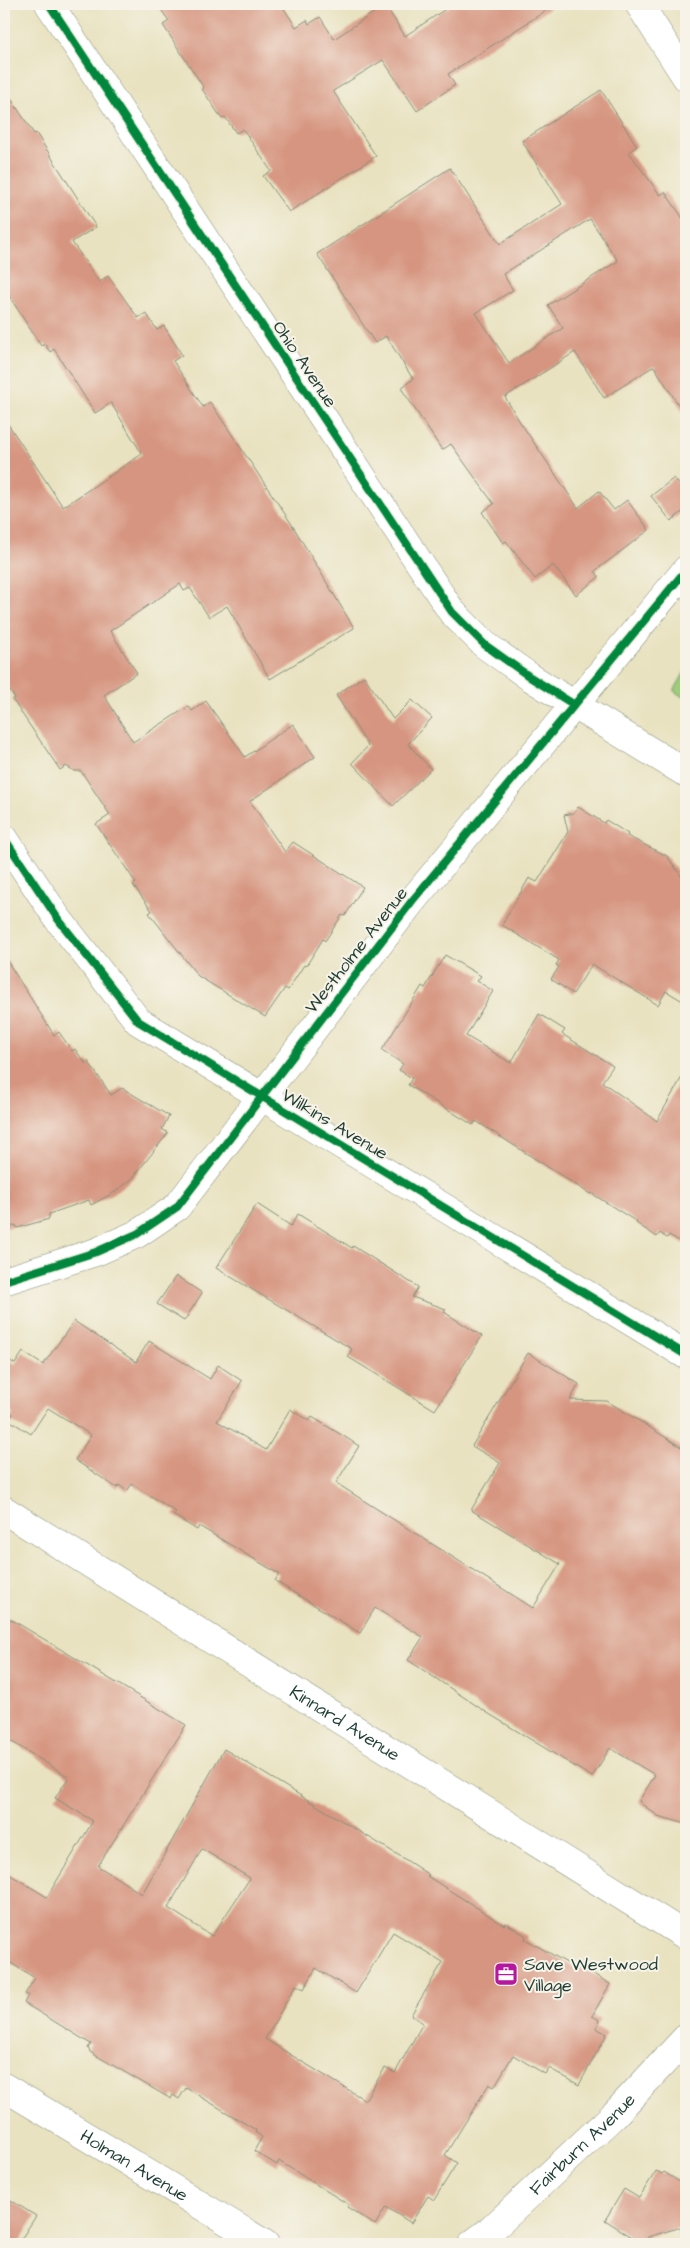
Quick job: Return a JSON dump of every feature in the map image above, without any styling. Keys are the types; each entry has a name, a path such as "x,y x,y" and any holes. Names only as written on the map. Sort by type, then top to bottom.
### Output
{"street":[{"name":"Ohio Avenue","path":"50,4 452,612 485,645 530,677 686,773"},
{"path":"638,4 686,77"},
{"name":"Westholme Avenue","path":"4,1281 96,1252 137,1234 177,1207 412,901 573,704 686,570"},
{"name":"Wilkins Avenue","path":"4,838 58,919 138,1021 686,1355"},
{"name":"Kinnard Avenue","path":"4,1510 686,1936"},
{"name":"Fairburn Avenue","path":"472,2244 491,2230 614,2115 686,2038"},
{"name":"Holman Avenue","path":"4,2087 265,2244"}],"green space":[{"path":"686,670 686,699 674,691"}],"building":[{"path":"157,4 281,4 296,27 307,20 309,24 320,17 334,39 385,5 405,36 453,4 556,4 448,74 455,85 417,111 383,60 333,91 376,156 289,212 263,176 271,171 243,129 236,133 225,117 222,119 202,89 204,88 163,25 169,21"},
{"path":"4,88 34,134 36,133 96,227 72,242 99,282 108,276 138,318 146,313 157,330 164,326 182,355 173,361 203,407 210,402 291,523 354,628 270,679 227,606 209,617 190,588 184,591 180,584 110,631 137,673 104,695 133,742 189,706 192,711 206,701 245,757 293,724 315,757 250,801 285,852 293,842 363,887 345,916 342,915 325,941 323,939 306,966 304,965 288,990 285,988 265,1017 198,976 149,913 152,911 133,885 136,883 96,824 110,815 81,771 74,771 66,766 60,770 12,699 15,698 4,683 4,418 63,507 142,454 111,403 95,413 54,349 50,352 45,344 41,346 4,288"},
{"path":"601,90 637,146 629,152 660,195 665,192 686,223 686,417 654,366 604,398 575,352 505,397 578,508 599,491 614,510 627,500 649,530 595,571 599,577 576,595 553,565 535,579 506,541 503,543 482,512 494,504 451,444 442,450 401,388 413,379 386,336 375,343 317,254 450,168 500,244 562,204 522,141","holes":["590,219 618,261 548,305 563,328 509,363 476,313 513,290 503,274"]},
{"path":"674,478 686,493 686,509 671,521 651,496"},
{"path":"364,676 393,719 412,700 432,718 408,744 431,769 393,806 352,763 368,746 336,695"},
{"path":"578,807 604,823 606,820 628,834 627,836 667,856 686,883 686,1003 666,991 658,1005 592,964 573,994 551,979 559,967 556,965 559,960 502,925 529,878 537,882 568,832 564,815 574,813"},
{"path":"445,955 481,976 477,981 493,991 466,1036 511,1063 539,1014 565,1030 562,1034 613,1066 602,1082 657,1121 686,1070 686,1245 669,1235 667,1238 660,1233 657,1237 637,1222 476,1121 473,1125 408,1085 412,1078 399,1070 403,1064 382,1050 422,986 425,988"},
{"path":"4,956 54,1035 59,1032 72,1051 75,1049 85,1063 88,1061 111,1095 122,1088 169,1116 162,1129 168,1133 132,1179 115,1192 91,1205 89,1200 49,1214 49,1219 17,1228 16,1225 4,1229"},
{"path":"257,1204 291,1226 298,1214 352,1248 353,1246 418,1287 412,1297 446,1309 444,1312 482,1336 435,1410 348,1357 352,1349 216,1268"},
{"path":"176,1276 202,1293 184,1321 157,1304"},
{"path":"74,1321 136,1362 149,1341 210,1379 218,1365 242,1381 217,1421 266,1450 290,1409 309,1421 312,1417 345,1437 359,1446 336,1483 533,1608 560,1564 471,1510 500,1463 472,1446 528,1353 579,1384 570,1400 607,1401 686,1450 686,1824 658,1816 639,1801 655,1775 610,1748 592,1777 486,1712 408,1660 423,1637 375,1608 360,1633 275,1581 279,1574 199,1526 197,1530 173,1515 176,1512 132,1484 127,1491 119,1485 117,1488 75,1460 91,1435 48,1408 31,1434 9,1420 13,1414 4,1408 4,1357 15,1364 23,1352 43,1365"},
{"path":"4,1615 186,1725 98,1866 142,1894 224,1749 403,1858 429,1875 427,1876 504,1925 506,1923 526,1936 525,1939 574,1967 576,1964 610,1984 592,2016 600,2020 596,2028 607,2034 579,2085 549,2068 545,2074 513,2055 494,2087 489,2084 445,2155 457,2163 434,2200 428,2196 411,2223 386,2207 375,2225 347,2207 349,2205 279,2161 277,2165 254,2151 262,2137 255,2132 256,2130 186,2088 179,2099 173,2095 171,2099 90,2052 88,2048 91,2044 24,2003 28,1995 25,1994 35,1978 4,1959 4,1871 47,1897 93,1821 55,1798 69,1777 4,1737","holes":["202,1849 250,1878 212,1936 168,1908","393,1932 443,1962 411,2015 423,2023 395,2073 385,2068 365,2100 265,2039 296,1985 304,1989 316,1968 356,1993"]},
{"path":"656,2171 662,2174 664,2172 686,2186 686,2219 681,2227 648,2237 643,2244 605,2220 624,2189 639,2198"},
{"path":"4,2196 36,2216 18,2244 4,2244"}],"cycle path":[{"path":"49,4 452,612 485,645 530,677 573,704"},
{"path":"4,1281 96,1252 137,1234 177,1207 412,901 686,570"},
{"path":"4,838 58,919 138,1021 686,1355"}],"place":[{"name":"Save Westwood Village","path":"506,1974"}]}
